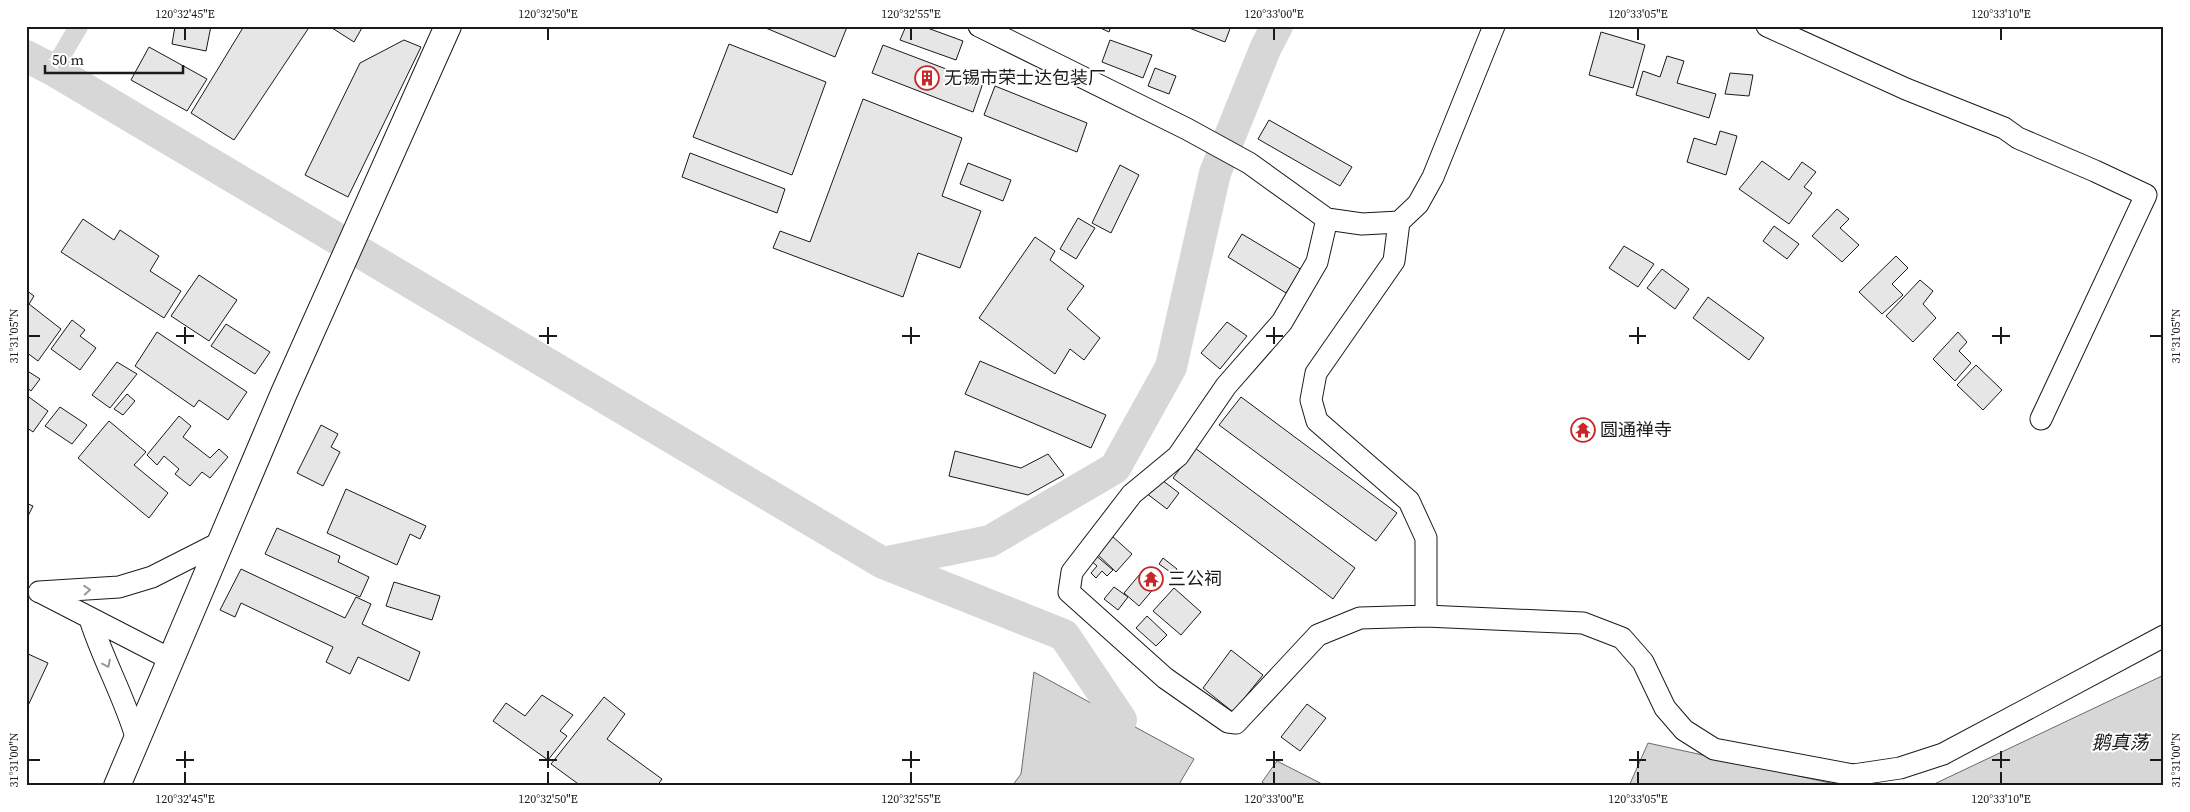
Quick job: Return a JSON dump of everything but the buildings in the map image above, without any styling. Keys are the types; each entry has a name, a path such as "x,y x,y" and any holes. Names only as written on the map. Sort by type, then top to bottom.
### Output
{"main road":[{"path":"118,786 284,393 448,26"}],"street":[{"path":"979,26 1187,129 1249,163 1327,219 1362,224 1399,222"},
{"path":"1426,616 1426,538 1409,500 1317,420 1311,400 1316,373 1394,261 1399,222 1418,204 1433,177 1493,26"},
{"path":"1767,26 1906,89 2004,128 2018,138 2095,170 2146,195 2041,419"},
{"path":"1327,219 1317,262 1282,322 1226,386 1178,456 1132,494 1072,572 1069,592 1165,678 1228,722 1236,723 1318,634 1360,618 1426,616 1583,623 1622,638 1643,662 1665,708 1684,730 1714,749 1853,775 1900,768 1943,754 2164,636"},
{"path":"32,589 119,587 152,577 221,542"},
{"path":"32,589 172,660"},
{"path":"90,619 99,648 131,720 137,740"}],"water":[{"path":"1034,672 1194,759 1178,786 1012,786 1021,774"},
{"name":"鹅真荡","path":"2164,675 2164,786 1930,786"},
{"path":"1648,743 1844,786 1629,786"},
{"path":"1277,761 1326,786 1268,786 1262,782"}],"waterway":[{"path":"53,70 79,26"},
{"path":"883,563 990,541 1115,468 1171,367 1215,173 1266,47 1277,26"},
{"path":"26,56 53,70 883,563 1064,635 1121,720"}],"place":[{"name":"无锡市荣士达包装厂","path":"927,78"},
{"name":"圆通禅寺","path":"1583,430"},
{"name":"三公祠","path":"1151,579"}]}
